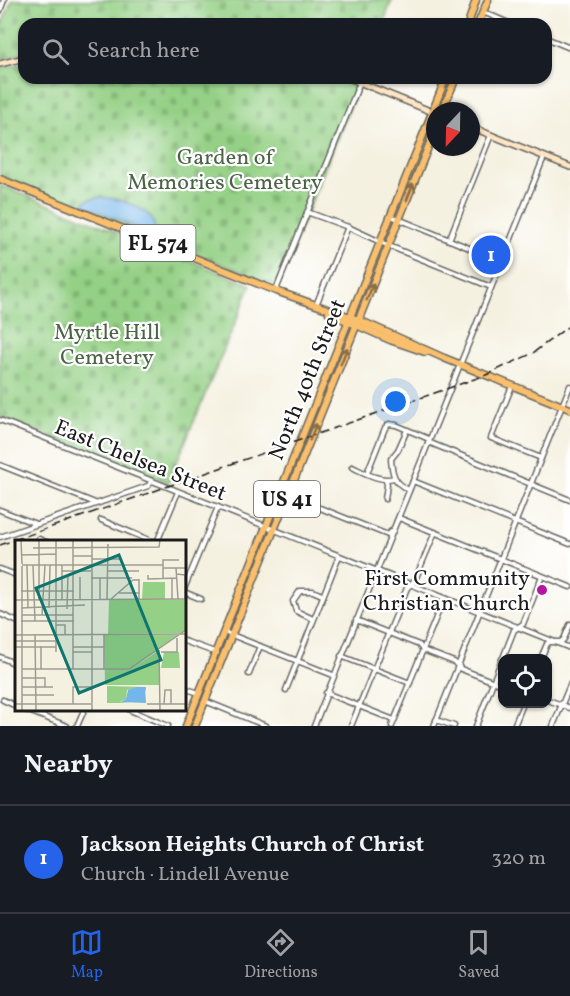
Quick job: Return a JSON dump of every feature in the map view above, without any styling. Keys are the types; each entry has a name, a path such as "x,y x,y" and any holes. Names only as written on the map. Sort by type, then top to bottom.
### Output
{"main road":[{"path":"470,18 476,0"},
{"path":"480,18 488,0"},
{"name":"North 40th Street","path":"438,102 444,84"},
{"path":"446,102 453,84"},
{"name":"North 40th Street","path":"186,726 426,131"},
{"name":"North 40th Street","path":"195,726 426,153"},
{"name":"FL 574","path":"0,179 358,323 390,340 444,358 570,409"}],"street":[{"path":"0,10 4,0"},
{"path":"483,12 498,18"},
{"path":"552,40 570,48"},
{"path":"0,64 18,60"},
{"path":"276,291 359,84"},
{"path":"365,84 426,109"},
{"path":"480,131 570,167"},
{"path":"449,240 491,135"},
{"path":"314,726 544,157"},
{"path":"412,165 420,168"},
{"path":"307,212 491,287"},
{"path":"391,216 501,261"},
{"path":"316,306 348,227"},
{"path":"512,386 491,438 541,458"},
{"path":"434,726 570,386"},
{"path":"322,389 330,392"},
{"name":"East Chelsea Street","path":"0,420 570,648"},
{"path":"367,473 385,428 392,424 570,500"},
{"path":"407,430 391,459 394,478 400,486 409,490"},
{"path":"292,462 300,465"},
{"path":"0,465 96,504"},
{"path":"352,467 386,480 394,478"},
{"path":"385,499 386,480"},
{"path":"413,481 570,544"},
{"path":"0,537 148,486 152,482"},
{"path":"156,540 178,492"},
{"path":"186,586 218,507"},
{"path":"320,508 388,535 399,518 570,587"},
{"path":"0,510 37,525"},
{"path":"101,520 150,540"},
{"path":"351,726 388,633 410,585 415,580 435,532"},
{"path":"39,538 42,540"},
{"path":"286,690 339,556"},
{"path":"0,568 15,575"},
{"path":"505,654 514,630 523,624 542,576"},
{"path":"244,581 252,584"},
{"path":"313,619 296,611 293,601 300,591 313,591 322,595"},
{"path":"186,592 201,599"},
{"path":"392,726 444,598"},
{"path":"232,612 240,615"},
{"path":"0,614 15,621"},
{"path":"356,620 419,645 423,650 454,662 457,667 498,683"},
{"path":"543,654 547,644 561,642 564,639 570,625"},
{"path":"224,632 333,675"},
{"path":"186,642 224,655"},
{"path":"249,674 260,646"},
{"path":"341,656 410,683"},
{"path":"0,657 15,664"},
{"path":"476,726 498,671"},
{"path":"553,726 570,685"},
{"path":"186,689 199,693"},
{"path":"326,693 394,720"},
{"path":"3,700 15,705"},
{"path":"205,701 266,726"},
{"path":"552,701 570,708"},
{"path":"514,726 521,708"},
{"path":"29,711 68,726"},
{"path":"77,726 84,711"},
{"path":"132,711 168,726"},
{"path":"436,720 454,726"}],"green space":[{"path":"12,0 392,0 385,18 18,18 18,55 0,60 0,29"},
{"name":"Garden of Memories Cemetery","path":"18,64 18,84 359,85 277,286 0,176 0,68"},
{"name":"Myrtle Hill Cemetery","path":"0,185 251,285 168,483 0,417"}],"water":[{"path":"101,197 134,205 148,215 155,228 152,231 143,230 83,205 86,200"}],"railway":[{"path":"0,545 486,375 533,353 570,325"}],"place":[{"name":"Jackson Heights Church of Christ","path":"491,255"},
{"name":"First Community Christian Church","path":"542,590"}]}
